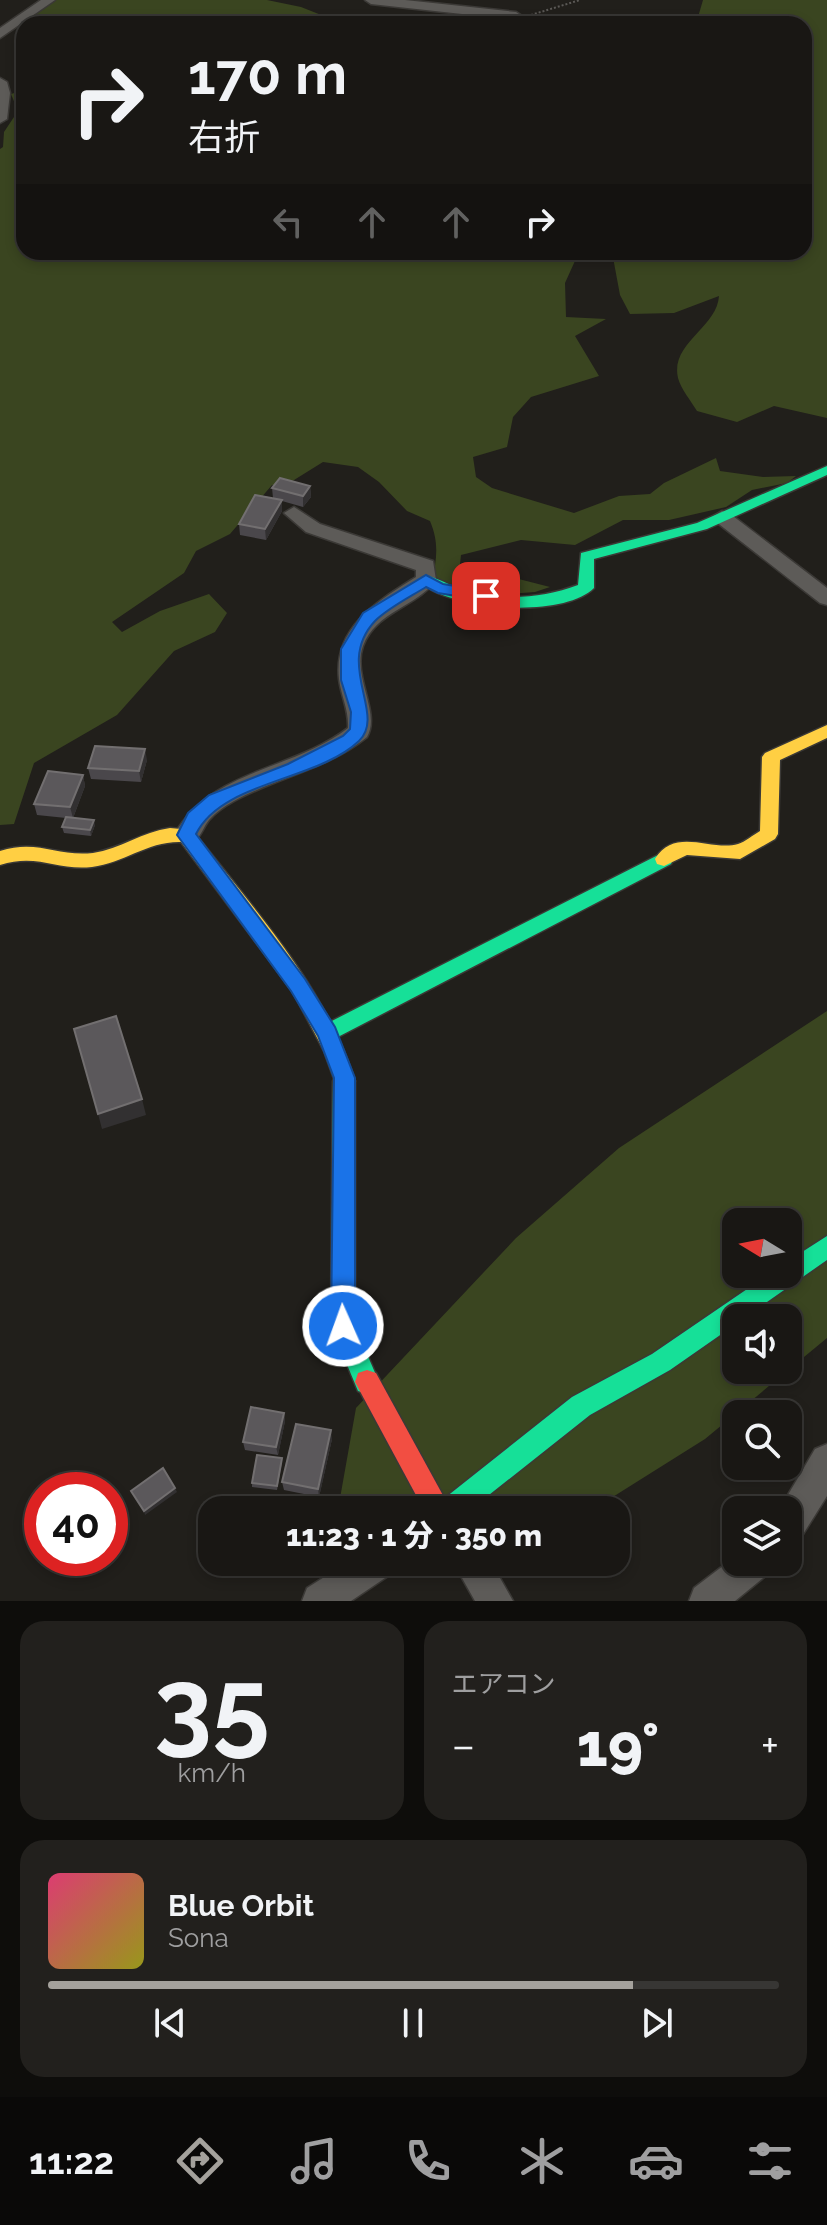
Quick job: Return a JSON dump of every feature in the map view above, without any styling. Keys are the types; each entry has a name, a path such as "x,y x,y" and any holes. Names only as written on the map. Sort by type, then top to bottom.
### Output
{"street":[{"path":"26,16 49,0"},
{"path":"371,0 516,16"},
{"path":"402,4 411,16"},
{"path":"0,82 3,93 0,119"},
{"path":"426,580 438,588 510,600 539,602 567,597 586,588 586,556 702,526 827,470"},
{"path":"294,513 313,528 426,566 426,580"},
{"path":"722,517 827,598"},
{"path":"186,835 195,817 216,800 294,769 349,740 359,731 359,712 350,680 349,649 369,617 426,580"},
{"path":"327,1033 684,848 740,852 769,834 771,757 827,731"},
{"path":"0,858 25,849 83,861 101,859 148,834 169,832 186,835 298,985 327,1033 344,1078 347,1098 343,1326 353,1353 430,1496"},
{"path":"468,1496 581,1406 661,1362 827,1247"},
{"path":"802,1508 827,1461"},
{"path":"320,1601 358,1576"},
{"path":"480,1576 495,1601"},
{"path":"707,1601 738,1576"}],"path":[{"path":"516,16 547,11 580,0"}],"green space":[{"path":"53,0 267,0 301,7 324,16 34,16"},
{"path":"703,0 827,0 827,418 774,406 737,422 697,411 679,382 677,366 687,345 711,317 719,296 674,313 630,314 620,295 613,260 812,260 812,16 698,16"},
{"path":"16,114 16,260 575,260 565,283 566,317 606,319 575,336 599,376 531,397 513,417 507,447 473,457 476,477 492,488 574,513 619,496 650,494 664,483 716,458 720,471 763,477 796,476 787,483 752,490 726,507 669,520 623,520 575,545 521,540 461,555 460,564 550,587 535,592 479,596 432,580 436,550 430,521 407,511 379,482 358,467 323,462 286,485 272,485 230,534 196,551 184,573 112,622 122,632 160,611 209,594 227,613 215,632 174,651 117,715 34,763 14,824 0,825 0,149 3,147 4,132"},
{"path":"827,1011 827,1338 802,1359 802,1304 722,1304 722,1384 771,1384 752,1400 722,1400 722,1425 614,1496 340,1496 356,1408 516,1238 619,1148"}],"building":[{"path":"280,478 310,486 303,496 272,488"},
{"path":"255,495 282,500 265,529 239,524"},
{"path":"95,746 145,749 139,771 88,768"},
{"path":"48,771 83,775 70,807 34,804"},
{"path":"66,817 94,820 90,830 62,827"},
{"path":"116,1016 142,1099 98,1114 74,1029"},
{"path":"251,1407 284,1413 276,1447 243,1442"},
{"path":"296,1424 331,1430 318,1489 282,1482"},
{"path":"257,1455 282,1458 277,1486 252,1483"},
{"path":"163,1468 175,1488 144,1511 131,1491"}],"traffic: fast":[{"path":"426,580 444,589 484,600 526,602 567,595 586,588 586,556 702,526 827,470"},
{"path":"327,1033 664,859"},
{"path":"344,1081 343,1326 367,1382"},
{"path":"468,1496 581,1406 661,1362 827,1247"}],"traffic: slow":[{"path":"664,859 684,848 740,852 769,834 771,757 827,731"},
{"path":"0,858 15,853 38,852 78,861 91,860 116,854 156,837 186,835 300,987 335,1051 344,1081"}],"traffic: jam":[{"path":"367,1382 430,1496"}],"route":[{"path":"343,1326 341,1273 347,1098 344,1078 327,1033 298,985 186,835 195,817 216,800 294,769 349,740 359,731 359,712 350,680 349,649 369,617 426,580 438,588 486,596"}]}
